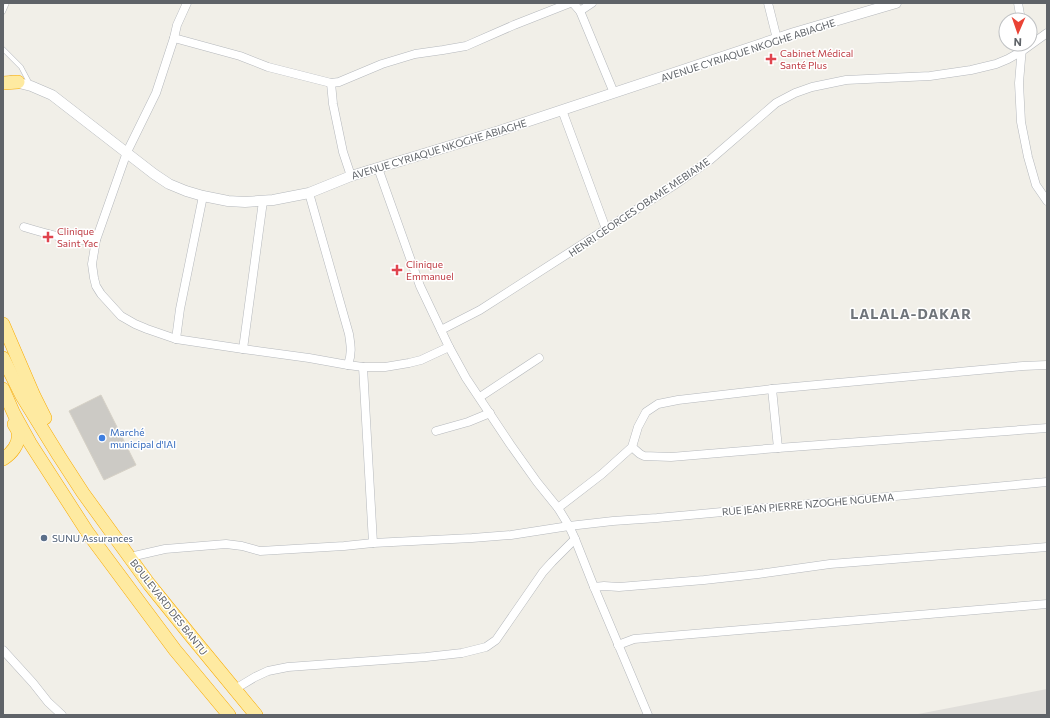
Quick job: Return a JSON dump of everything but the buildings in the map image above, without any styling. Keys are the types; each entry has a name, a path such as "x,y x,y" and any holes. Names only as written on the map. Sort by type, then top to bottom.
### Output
{"highway":[{"path":"3,84 18,82"},
{"path":"3,324 34,396 83,493"},
{"name":"BOULEVARD DES BANTU","path":"3,358 22,396 83,493 149,584 256,715"},
{"name":"BOULEVARD DES BANTU","path":"4,399 18,427 88,533 176,650 229,715"},
{"path":"3,458 9,455 18,440 18,427"}],"street":[{"path":"187,3 177,25 156,93 126,152 96,240 92,264 96,286 101,294 121,316 135,324 176,339 363,367 409,364 449,347"},
{"path":"174,38 240,56 268,67 331,83 339,82 382,64 415,54 466,46 514,24 572,3 580,11 614,93"},
{"path":"580,11 592,3"},
{"path":"768,3 777,39"},
{"name":"AVENUE CYRIAQUE NKOGHE ABIAGHE","path":"3,80 32,86 52,95 169,184 202,196 228,201 262,201 309,193 351,176 500,131 777,39 896,3"},
{"name":"HENRI GEORGES OBAME MEBIAME","path":"1038,39 1047,34"},
{"name":"HENRI GEORGES OBAME MEBIAME","path":"441,330 480,310 673,186 710,160 776,104 794,93 812,87 846,80 930,76 972,70 996,64 1008,59 1016,52"},
{"path":"1022,52 1019,83 1021,122 1028,157 1036,185 1047,201"},
{"path":"331,83 333,104 343,152 351,176"},
{"path":"562,110 606,230"},
{"path":"378,168 420,286 449,347 466,378 510,444 558,508 569,526 648,715"},
{"path":"309,193 349,334 351,356 348,365"},
{"path":"176,339 180,309 202,196"},
{"path":"243,349 262,201"},
{"path":"24,227 58,237 87,241 96,240"},
{"path":"480,397 539,358"},
{"path":"558,508 602,474 632,447 638,427 646,412 658,404 678,400 772,389 1015,366 1047,365"},
{"path":"363,367 373,543"},
{"path":"772,389 778,448"},
{"path":"436,431 468,422 490,413"},
{"path":"632,447 644,456 671,456 1047,428"},
{"name":"RUE JEAN PIERRE NZOGHE NGUEMA","path":"130,557 165,549 226,544 242,546 260,551 511,535 613,521 1047,482"},
{"path":"235,689 268,671 288,667 426,657 462,653 486,647 496,640 543,572 575,539"},
{"path":"594,587 619,587 758,574 830,564 1047,547"},
{"path":"618,645 634,639 1047,604"},
{"path":"3,650 48,702 62,715"}],"lane":[{"path":"3,12 7,3"},
{"path":"3,49 21,67 32,86"}],"shaded area":[{"path":"1047,689 1047,715 913,715"}],"place":[{"name":"Cabinet Médical Santé Plus","path":"771,59"},
{"name":"Clinique Saint Yac","path":"48,237"},
{"name":"Clinique Emmanuel","path":"397,270"},
{"name":"Marché municipal d'IAI","path":"102,438"},
{"name":"SUNU Assurances","path":"44,538"}],"district":[{"name":"LALALA-DAKAR","path":"911,313"}]}
